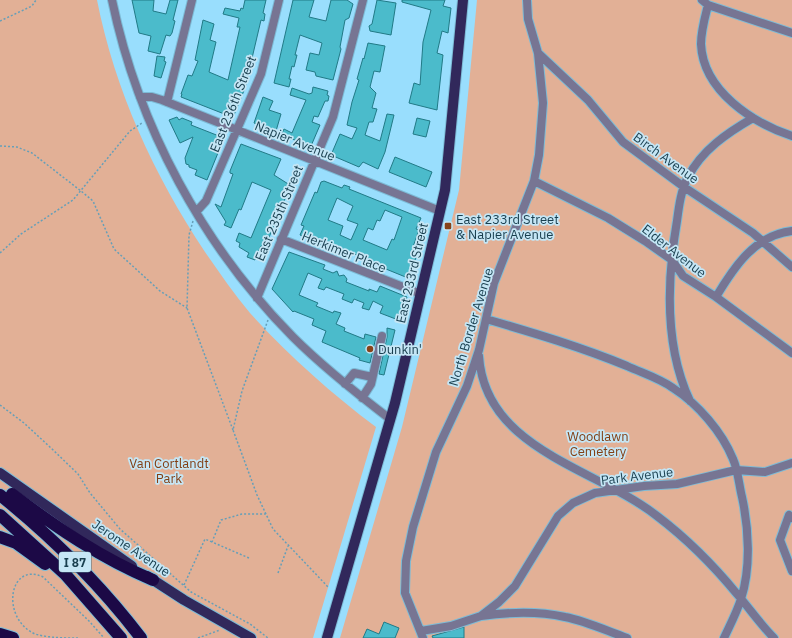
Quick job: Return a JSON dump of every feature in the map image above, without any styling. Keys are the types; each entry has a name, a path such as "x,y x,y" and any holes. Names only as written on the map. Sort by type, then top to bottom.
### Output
{"highway":[{"path":"0,487 87,546 121,566 153,580"},
{"name":"I 87","path":"0,494 43,531 76,563 112,602 141,638"},
{"name":"I 87","path":"0,515 46,556 82,593 121,638"},
{"path":"0,537 20,545 82,593"},
{"path":"0,634 13,638"}],"main road":[{"name":"East 233rd Street","path":"327,638 390,419 440,211 446,178 463,0"},
{"name":"Jerome Avenue","path":"0,473 153,580 252,638"}],"street":[{"path":"112,0 123,46 140,97 170,166 196,212 225,256 257,298 305,348 345,384 390,419"},
{"path":"167,102 192,0"},
{"name":"East 236th Street","path":"196,212 206,201 261,74 279,0"},
{"name":"East 235th Street","path":"257,298 338,102 363,0"},
{"name":"North Border Avenue","path":"422,635 405,594 406,561 410,541 436,452 467,386 479,350 494,283 534,182 539,155 543,103 538,53 528,19 527,0"},
{"path":"792,33 705,2 701,44 703,57 711,76 720,89 753,118 792,136"},
{"name":"Birch Avenue","path":"538,53 588,100 623,142 684,187 763,241 792,267"},
{"name":"Napier Avenue","path":"140,97 152,97 167,102 440,211"},
{"path":"691,403 685,390 674,345 670,297 676,222 688,176 702,156 718,140 753,118"},
{"name":"Elder Avenue","path":"534,182 608,218 672,260 683,276 716,297 792,353"},
{"path":"716,297 741,259 763,241 778,232 792,231"},
{"name":"Herkimer Place","path":"281,239 421,294"},
{"path":"486,319 560,341 658,379 674,388 691,403 717,431 733,460 747,531 747,565 741,599 724,638"},
{"path":"362,398 371,384 382,336"},
{"path":"479,350 480,366 486,389 493,405 506,421 549,456 617,491 627,494 657,515 686,540 741,599 762,627 774,638"},
{"path":"345,384 354,373 372,377"},
{"name":"Park Avenue","path":"422,635 481,616 499,602 515,586 558,516 573,503 595,493 644,486 678,484 736,470 766,472 792,464"},
{"path":"791,515 780,540 792,571"},
{"path":"481,616 506,613 534,613 565,617 627,638"}],"path":[{"path":"0,21 32,6 36,0"},
{"path":"0,253 21,234 73,200 130,132 149,118"},
{"path":"0,146 17,147 32,153 93,201 114,249 160,291 187,308"},
{"path":"196,212 189,235 187,308 257,495 273,529 329,588"},
{"path":"233,430 242,390 271,313"},
{"path":"0,405 24,423 78,474 90,493 120,529 191,592 250,624 268,638"},
{"path":"212,542 221,520 242,514 266,514"},
{"path":"184,585 204,539 249,558"},
{"path":"278,572 288,546"},
{"path":"10,594 17,581 23,576 36,574 43,577 89,621 104,638"},
{"path":"12,613 22,626 33,633 47,637 78,638"},
{"path":"198,638 225,628"}],"green space":[{"name":"Van Cortlandt Park","path":"0,0 97,0 114,67 126,99 153,162 186,223 238,298 264,329 310,373 376,427 313,638 0,638"},
{"name":"Woodlawn Cemetery","path":"477,0 792,0 792,638 340,638 402,427 459,190"}],"building":[{"path":"132,0 154,0 153,11 166,14 170,0 178,0 173,20 175,21 172,33 170,36 166,35 160,54 148,51 151,36 139,33"},
{"path":"245,0 266,0 263,13 265,14 264,21 261,20 245,88 232,117 181,97 181,94 188,75 192,76 198,61 195,60 203,20 214,24 210,40 216,42 209,72 228,80 240,27 237,27 239,18 223,14 225,8 240,11 241,8 243,9"},
{"path":"293,0 314,0 309,17 326,21 331,0 347,0 353,4 349,18 345,20 340,47 341,49 333,80 316,76 315,72 306,70 310,53 319,55 322,43 300,35 295,55 297,55 294,67 292,66 289,79 291,79 289,87 274,83"},
{"path":"377,0 396,3 391,35 370,31 369,26 372,24"},
{"path":"402,0 445,0 443,6 451,8 448,33 442,31 437,53 443,55 437,110 409,103 414,83 420,85 423,42 431,10 402,2"},
{"path":"368,43 385,46 380,72 374,71 370,87 376,93 372,108 377,109 373,122 369,122 365,135 380,141 387,114 394,115 385,152 378,169 363,162 359,167 331,155 340,134 352,139 357,128 347,125 359,80 357,79"},
{"path":"157,56 165,57 164,61 166,62 161,78 154,76"},
{"path":"313,87 328,91 327,95 329,96 328,101 325,101 318,117 314,116 312,122 320,125 311,146 281,135 284,129 292,133 306,100 290,95 292,88 309,94 312,93"},
{"path":"263,97 273,101 269,110 281,114 276,131 254,123"},
{"path":"177,117 179,120 182,118 192,122 191,125 224,138 207,180 195,175 197,170 186,164 185,158 193,137 180,143 169,120"},
{"path":"417,118 430,121 426,137 413,134"},
{"path":"241,144 281,159 274,175 293,187 291,194 287,194 265,247 261,246 255,260 247,257 249,253 239,247 240,243 236,241 239,233 251,238 271,190 252,182 241,210 239,209 231,228 224,225 226,222 215,204 221,207 233,174 230,173 230,171"},
{"path":"395,157 432,172 426,187 389,172"},
{"path":"324,181 342,188 344,185 350,187 349,189 421,218 416,229 419,230 413,247 419,250 408,278 357,255 335,247 334,249 326,247 300,235 304,226 301,225 315,192 317,193 321,182","holes":["337,198 353,206 347,220 358,224 351,240 340,235 343,226 328,220","385,210 402,217 394,240 392,239 387,250 363,240 368,228 373,230 377,220 380,221"]},
{"path":"289,252 325,265 323,269 333,273 337,271 339,276 344,275 347,279 346,282 369,291 369,289 377,292 380,286 407,297 400,314 404,316 401,321 380,313 383,306 373,301 369,310 362,308 364,303 354,299 352,303 342,299 344,294 326,287 324,290 318,288 322,279 308,273 299,295 318,303 316,306 333,313 334,311 341,313 336,324 345,328 344,331 364,339 365,334 376,337 370,363 359,360 360,358 322,342 326,331 312,325 314,319 294,311 293,312 272,289"},
{"path":"387,328 395,330 384,375 379,374 387,337"},
{"path":"384,622 399,628 395,638 363,638 367,629 379,634"},
{"path":"464,627 464,638 433,638 432,636"}],"place":[{"name":"East 233rd Street & Napier Avenue","path":"448,226"},
{"name":"Dunkin'","path":"370,349"}]}
